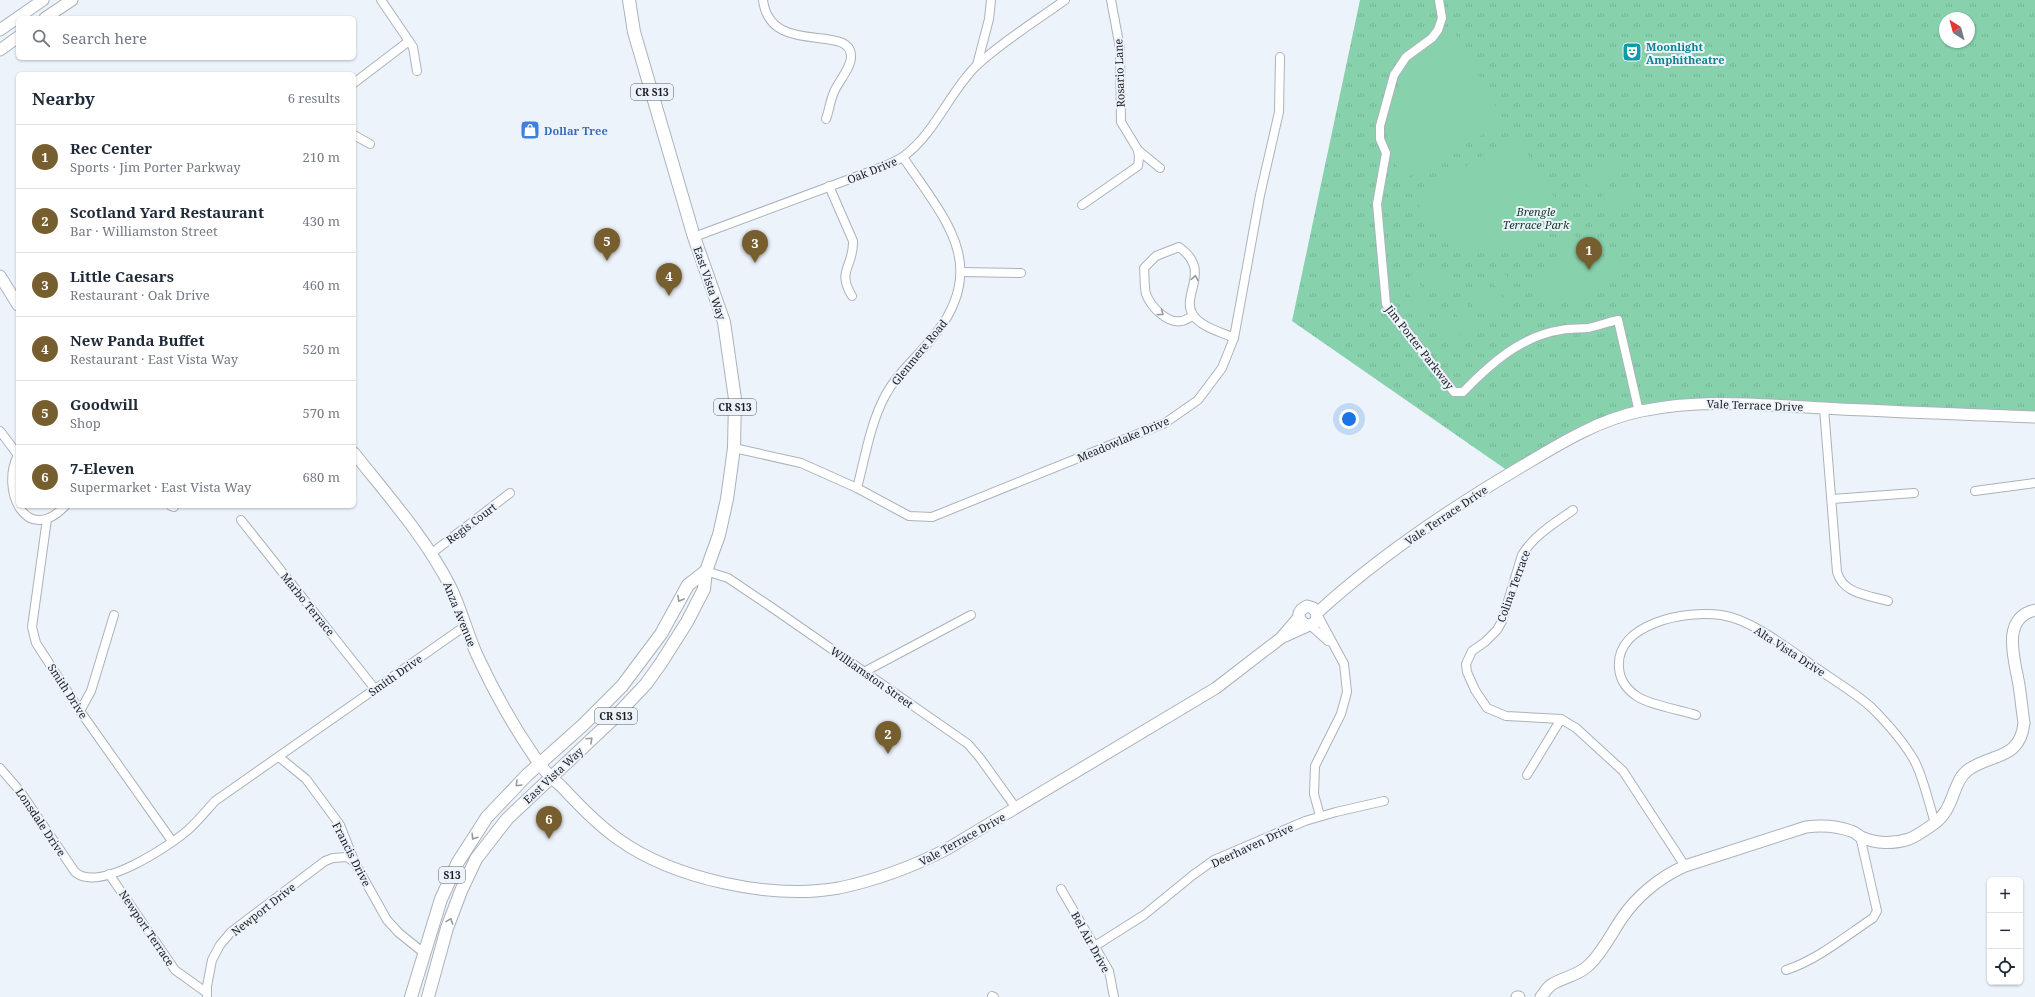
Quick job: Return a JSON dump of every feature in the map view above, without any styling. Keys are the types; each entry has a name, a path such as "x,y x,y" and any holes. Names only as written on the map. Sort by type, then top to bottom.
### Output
{"main road":[{"path":"20,16 43,0"},
{"path":"48,16 72,0"},
{"name":"East Vista Way","path":"428,994 447,928 461,891 476,859 507,818 611,720 646,684 672,647 704,589 706,571 719,535 725,508 734,448 735,399 724,322 694,237 634,32 629,0"},
{"path":"0,30 16,19"},
{"path":"0,50 16,38"},
{"path":"0,276 3,290 16,303"},
{"name":"Vale Terrace Drive","path":"1316,612 1436,519 1571,438 1603,423 1639,412 1686,404 1730,402 1824,408 2035,417"},
{"name":"Anza Avenue","path":"356,456 432,553 451,588 465,626 490,683 539,764"},
{"name":"East Vista Way","path":"435,915 458,862 482,823 539,764 622,686 661,634 688,585 706,571"},
{"path":"1304,607 1316,612 1316,622 1309,625 1302,623 1299,618 1300,612 1304,607"},
{"path":"1541,997 1550,986 1571,977 1587,967 1599,955 1623,917 1640,896 1675,870 1806,827 1820,825 1852,831 1860,836 1879,842 1891,843 1910,839 1935,823 1944,815 1953,799 1958,784 1967,772 1979,763 2006,754 2017,744 2023,731 2024,723 2011,643 2015,626 2020,618 2035,610"},
{"name":"Vale Terrace Drive","path":"539,764 582,810 619,840 653,858 694,875 743,887 770,890 837,888 886,876 912,867 947,849 1216,688 1280,638 1299,618"},
{"name":"Vale Terrace Drive","path":"1280,638 1309,625"},
{"path":"428,994 422,985 436,937 435,915"},
{"name":"S13","path":"411,997 435,915"}],"street":[{"path":"381,0 413,47 417,71"},
{"path":"763,0 764,7 780,30 792,35 830,38 845,43 851,51 852,59 833,93 826,119"},
{"path":"976,66 989,19 991,0"},
{"name":"Oak Drive","path":"694,237 882,167 903,157 921,140 956,89 976,66 996,49 1065,0"},
{"name":"Rosario Lane","path":"1111,0 1120,48 1121,122 1138,150"},
{"name":"Jim Porter Parkway","path":"1439,0 1442,18 1438,30 1432,38 1406,57 1394,75 1380,126 1380,139 1386,153 1377,204 1386,304 1454,392 1464,392 1481,373 1505,353 1532,338 1560,330 1588,328 1618,320 1639,412"},
{"path":"356,81 409,41"},
{"name":"Meadowlake Drive","path":"734,448 801,463 857,488 909,516 932,517 1165,423 1198,400 1222,368 1234,338 1260,195 1279,112 1280,57"},
{"path":"356,136 370,144"},
{"path":"1138,150 1160,168"},
{"path":"1082,205 1138,166 1138,150"},
{"name":"Glenmere Road","path":"857,488 873,428 884,398 901,372 937,333 953,308 960,287 959,250 951,229 903,157"},
{"path":"829,186 853,241 853,249 845,276 845,284 852,296"},
{"path":"1193,316 1182,321 1173,320 1160,313 1152,305 1146,293 1144,268 1156,256 1179,247 1186,251 1196,270 1190,308 1193,316 1204,325 1234,338"},
{"path":"960,272 1021,273"},
{"path":"1824,408 1837,572 1839,580 1852,591 1888,601"},
{"path":"0,431 16,452"},
{"path":"3,473 9,463 16,457"},
{"path":"1975,491 2035,483"},
{"name":"Regis Court","path":"432,553 510,493"},
{"path":"1832,499 1914,493"},
{"path":"11,510 25,519 36,521 48,519 57,514 63,508"},
{"name":"Colina Terrace","path":"1573,510 1537,536 1527,547 1522,555 1502,622 1489,638 1472,651 1466,664 1467,672 1475,690 1487,708 1506,716 1561,719 1576,728 1623,771 1685,866"},
{"name":"Smith Drive","path":"48,519 32,627 36,643 80,710 172,841"},
{"name":"Marbo Terrace","path":"241,520 376,689"},
{"name":"Williamston Street","path":"706,571 728,578 968,744 1016,808"},
{"path":"1316,612 1330,642 1344,664 1346,692 1341,714 1315,766 1314,794 1320,816"},
{"path":"80,710 91,691 114,615"},
{"path":"864,672 971,615"},
{"name":"Alta Vista Drive","path":"1696,715 1639,698 1627,689 1619,676 1618,661 1625,643 1638,632 1679,615 1722,615 1757,628 1855,694 1888,724 1914,760 1935,823"},
{"path":"1309,625 1330,642"},
{"name":"Smith Drive","path":"81,877 90,878 110,874 138,864 188,830 215,800 279,757 465,626"},
{"path":"1526,775 1561,719"},
{"name":"Francis Drive","path":"279,757 306,779 340,825 355,863 387,920 399,934 424,953"},
{"name":"Lonsdale Drive","path":"0,768 20,791 75,872 81,877"},
{"name":"Deerhaven Drive","path":"1095,946 1144,915 1214,860 1305,821 1384,801"},
{"path":"1786,970 1798,966 1873,918 1877,911 1860,836"},
{"name":"Newport Drive","path":"207,995 207,986 214,953 231,932 325,861 333,858 347,857 355,863"},
{"name":"Newport Terrace","path":"110,874 175,970 207,995"},
{"name":"Bel Air Drive","path":"1061,889 1108,971 1114,997"}],"green space":[{"name":"Brengle Terrace Park","path":"1360,0 2035,0 2035,417 1718,402 1608,422 1511,473 1292,321"},
{"path":"1454,32 1505,122 1403,180 1390,150 1386,127 1406,64"},
{"path":"1516,135 1569,221 1524,251 1454,247 1413,199"},
{"path":"1613,155 1625,172 1594,194 1582,178"},
{"path":"1629,177 1641,194 1609,216 1597,200"},
{"path":"1573,233 1600,269 1615,258 1626,272 1580,305 1572,295 1555,308 1536,283 1566,260 1556,246"},
{"path":"1431,260 1451,285 1439,294 1419,269"},
{"path":"1500,268 1520,293 1508,302 1488,277"},
{"path":"1412,275 1432,300 1420,309 1400,284"},
{"path":"1481,283 1501,308 1489,317 1469,292"},
{"path":"1462,298 1481,323 1470,332 1450,307"},
{"path":"1442,313 1462,338 1451,348 1431,323"}],"place":[{"name":"Moonlight Amphitheatre","path":"1632,52"},
{"name":"Dollar Tree","path":"530,130"},
{"name":"Goodwill","path":"607,261"},
{"name":"Little Caesars","path":"755,263"},
{"name":"Rec Center","path":"1589,270"},
{"name":"New Panda Buffet","path":"669,296"},
{"name":"Scotland Yard Restaurant","path":"888,754"},
{"name":"7-Eleven","path":"549,839"}]}
